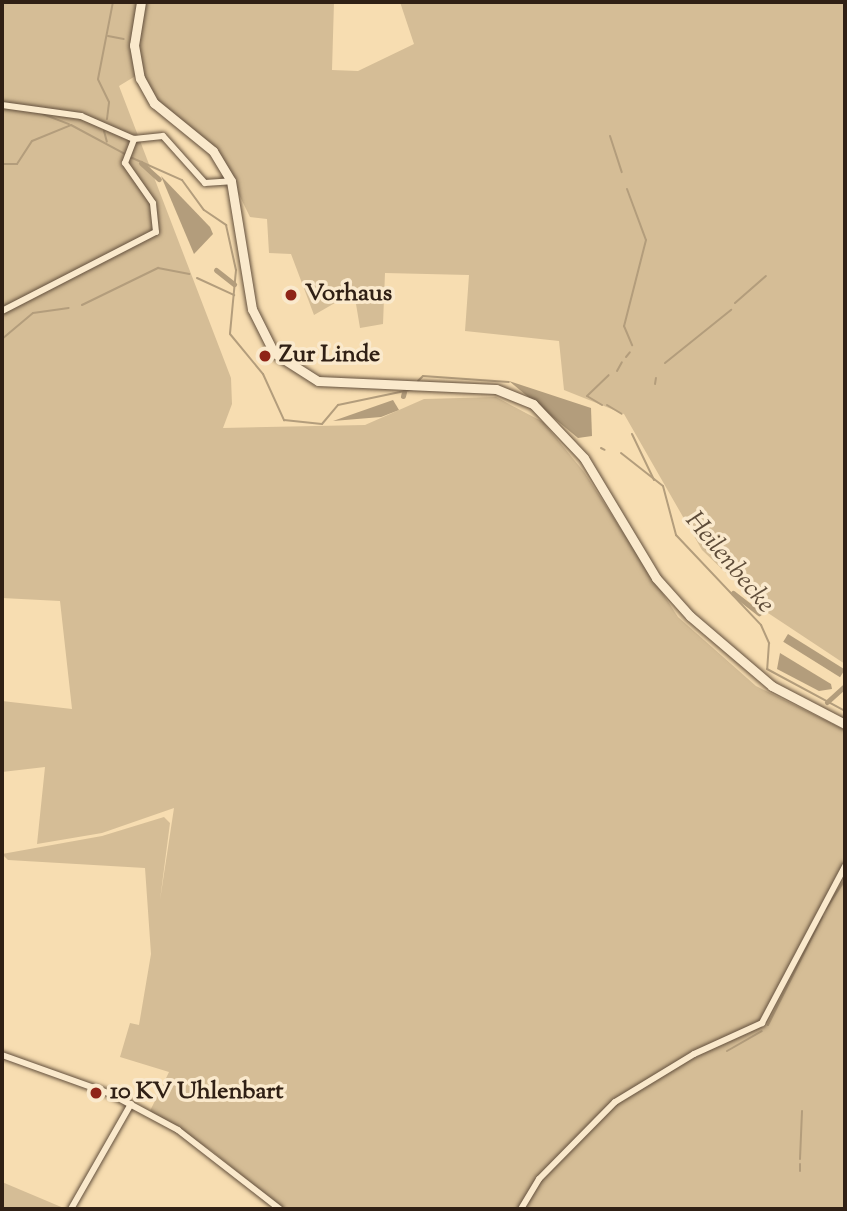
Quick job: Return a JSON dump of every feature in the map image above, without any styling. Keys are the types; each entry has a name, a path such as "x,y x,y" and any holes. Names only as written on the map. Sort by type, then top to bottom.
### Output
{"main road":[{"path":"141,2 134,52 146,91 212,151 231,181 242,219 252,309 274,354 318,381 506,392 549,416 584,458 656,578 690,616 772,685 845,724"}],"street":[{"path":"2,105 81,116 134,139 163,136 205,183 231,181"},
{"path":"2,311 153,236 153,203 125,159 134,139"},
{"path":"521,1209 539,1179 615,1102 694,1054 762,1023 845,866"},
{"path":"2,1055 131,1104 220,1158 280,1209"},
{"path":"71,1209 131,1104"}],"shaded area":[{"path":"2,2 334,2 332,70 358,71 414,44 400,2 845,2 845,664 768,613 702,550 624,414 564,390 559,341 465,331 469,275 385,273 383,324 360,328 354,292 314,315 291,254 269,253 267,219 250,217 219,154 157,101 142,72 119,86 231,378 232,404 223,428 365,425 424,399 496,397 543,422 584,472 678,617 756,686 845,730 845,1209 283,1209 212,1151 150,1111 169,1072 120,1057 130,1023 139,1025 151,954 145,868 8,860 2,854 102,836 164,817 170,823 160,900 174,808 102,833 37,844 45,767 2,772 2,701 72,709 60,601 2,598"},
{"path":"161,176 210,227 213,234 194,254"},
{"path":"509,381 591,408 592,436 578,438"},
{"path":"393,400 399,410 381,417 333,421"},
{"path":"788,634 845,670 840,677 783,642"},
{"path":"780,653 831,684 832,689 819,691 777,669"},
{"path":"2,1182 66,1209 2,1209"}],"waterway":[{"path":"107,119 109,102 98,79 113,2"},
{"path":"108,36 124,39"},
{"path":"40,113 69,124"},
{"name":"Heilenbecke","path":"2,164 17,164 32,141 71,125 125,154"},
{"name":"Heilenbecke","path":"104,131 107,142"},
{"path":"610,136 622,172"},
{"name":"Heilenbecke","path":"130,157 182,180 204,210 226,225 236,270 230,334 263,374 284,420 322,424 338,405 414,389"},
{"path":"141,163 159,179"},
{"path":"627,189 646,240 624,326 632,345"},
{"path":"82,305 158,268 189,274"},
{"path":"216,270 234,284"},
{"path":"735,303 766,276"},
{"path":"197,278 234,295"},
{"path":"2,339 33,313 69,308"},
{"path":"665,363 731,310"},
{"path":"626,357 630,352"},
{"path":"617,371 622,362"},
{"path":"602,405 587,396 609,375"},
{"name":"Heilenbecke","path":"418,381 423,376 509,382"},
{"path":"655,384 656,378"},
{"name":"Heilenbecke","path":"403,396 404,392"},
{"path":"607,405 622,414"},
{"path":"632,434 654,480"},
{"name":"Heilenbecke","path":"601,448 605,450"},
{"name":"Heilenbecke","path":"621,453 663,486 676,535 761,625 769,643 767,669 845,711"},
{"path":"733,593 759,613"},
{"path":"827,702 845,686"},
{"path":"826,909 845,880"},
{"path":"768,1025 822,917"},
{"path":"727,1051 762,1031"},
{"path":"800,1159 802,1111"},
{"path":"800,1164 800,1171"}],"place":[{"name":"Vorhaus","path":"291,295"},
{"name":"Zur Linde","path":"265,356"},
{"name":"10 KV Uhlenbart","path":"96,1093"}]}
